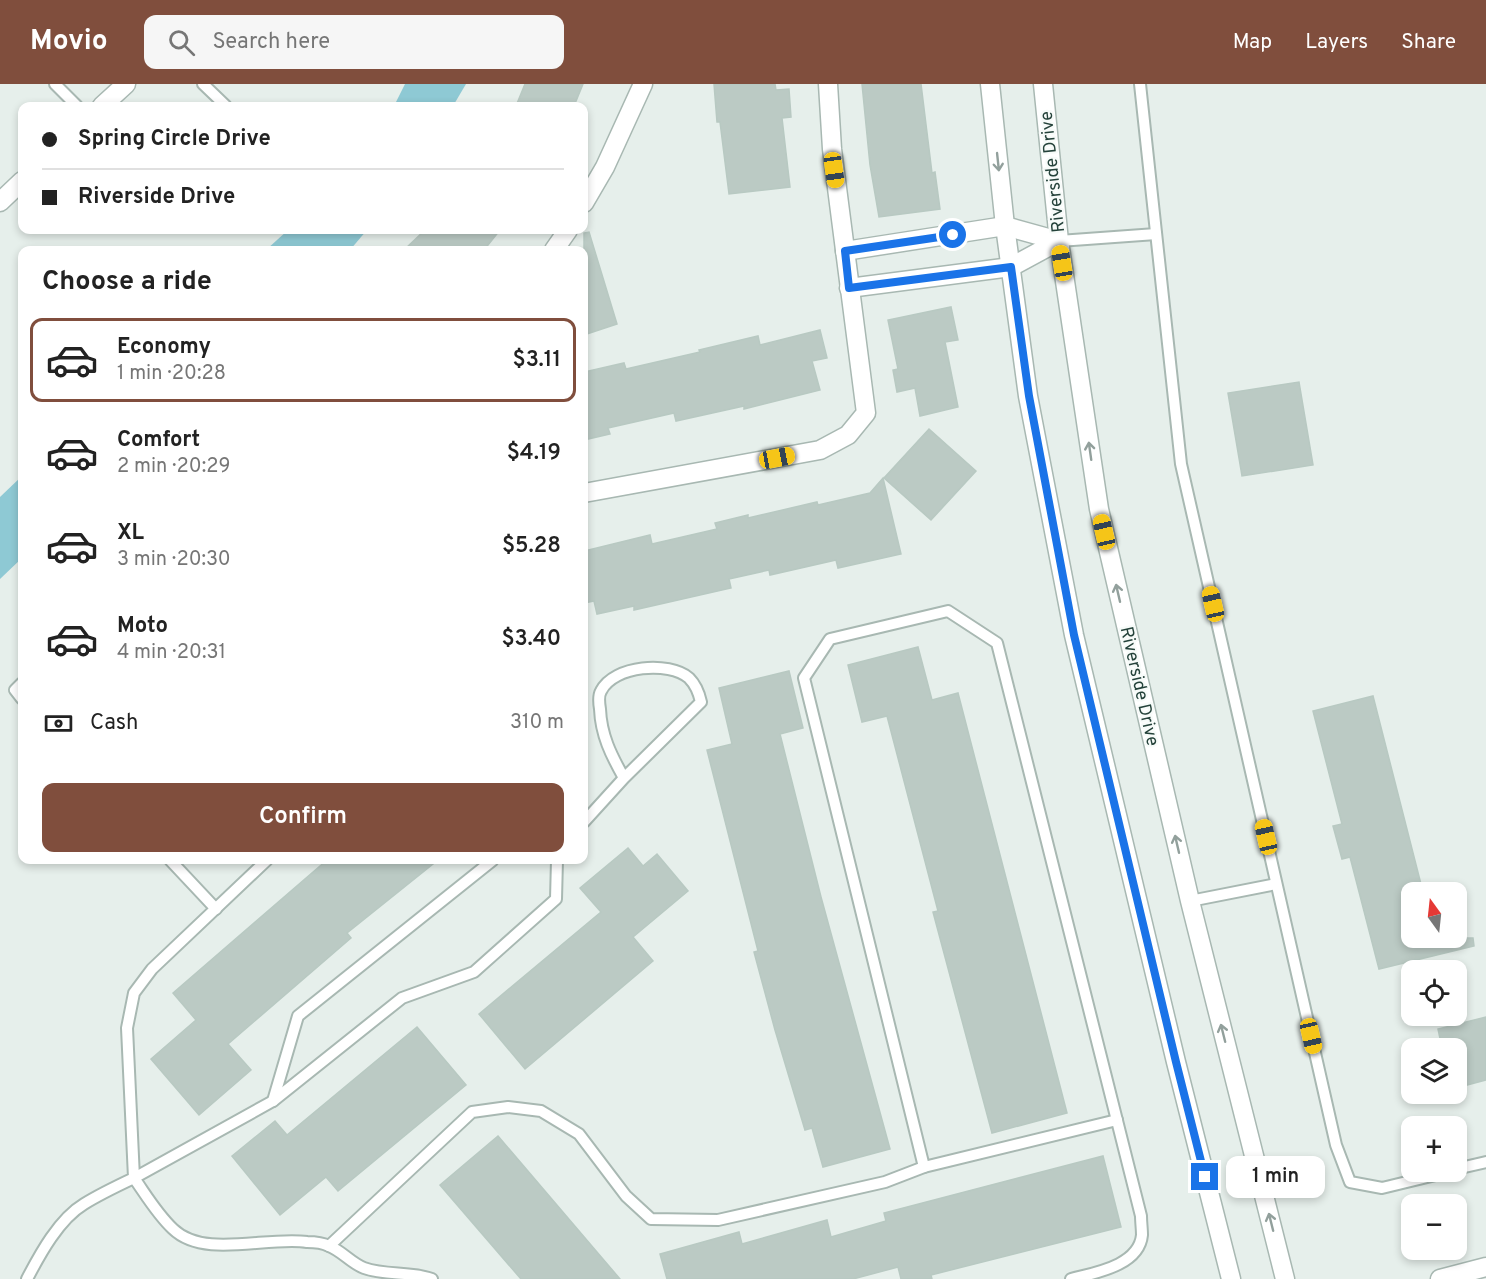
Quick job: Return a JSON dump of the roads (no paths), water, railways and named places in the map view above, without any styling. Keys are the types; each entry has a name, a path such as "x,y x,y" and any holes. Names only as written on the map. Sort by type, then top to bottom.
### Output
{"street":[{"path":"106,102 126,84"},
{"path":"588,196 605,167 643,84"},
{"path":"588,492 820,450 848,435 866,412 832,149 828,84"},
{"path":"990,84 1005,226 1029,396 1074,635 1176,1062 1231,1279"},
{"name":"Riverside Drive","path":"1043,84 1059,241 1099,509 1190,901 1285,1279"},
{"path":"0,202 18,185"},
{"path":"845,251 1005,226 1059,241"},
{"path":"849,288 1011,267 1059,241"},
{"path":"1440,1279 1486,1267"}],"lane":[{"path":"55,84 73,102"},
{"path":"203,84 222,102"},
{"path":"1140,84 1181,464 1336,1145 1350,1182 1382,1188 1407,1182"},
{"path":"1059,241 1156,234"},
{"path":"924,1167 804,678 830,639 948,611 997,643 1141,1216 1142,1237 1133,1254 1113,1269 1071,1279"},
{"path":"588,818 624,778 701,702 698,690 690,679 675,669 656,667 621,674 601,691 599,700 603,732 612,757 624,778"},
{"path":"174,864 216,909"},
{"path":"263,864 152,969 134,993 127,1028 134,1178 174,1231 201,1243 231,1246 263,1242 304,1241 329,1246 362,1267 383,1274 407,1274 432,1279"},
{"path":"273,1101 298,1016 488,864"},
{"path":"27,1279 36,1260 56,1230 82,1205 273,1101 402,998 474,972 556,899 557,864"},
{"path":"1190,901 1276,884"},
{"path":"329,1246 472,1112 508,1107 540,1111 579,1134 626,1196 651,1219 718,1220 885,1182 924,1167 1117,1120"},
{"path":"1467,1166 1486,1162"}],"water":[{"path":"405,84 466,84 455,102 396,102"},
{"path":"284,234 364,234 353,246 270,246"},
{"path":"18,480 18,562 0,579 0,497"}]}
